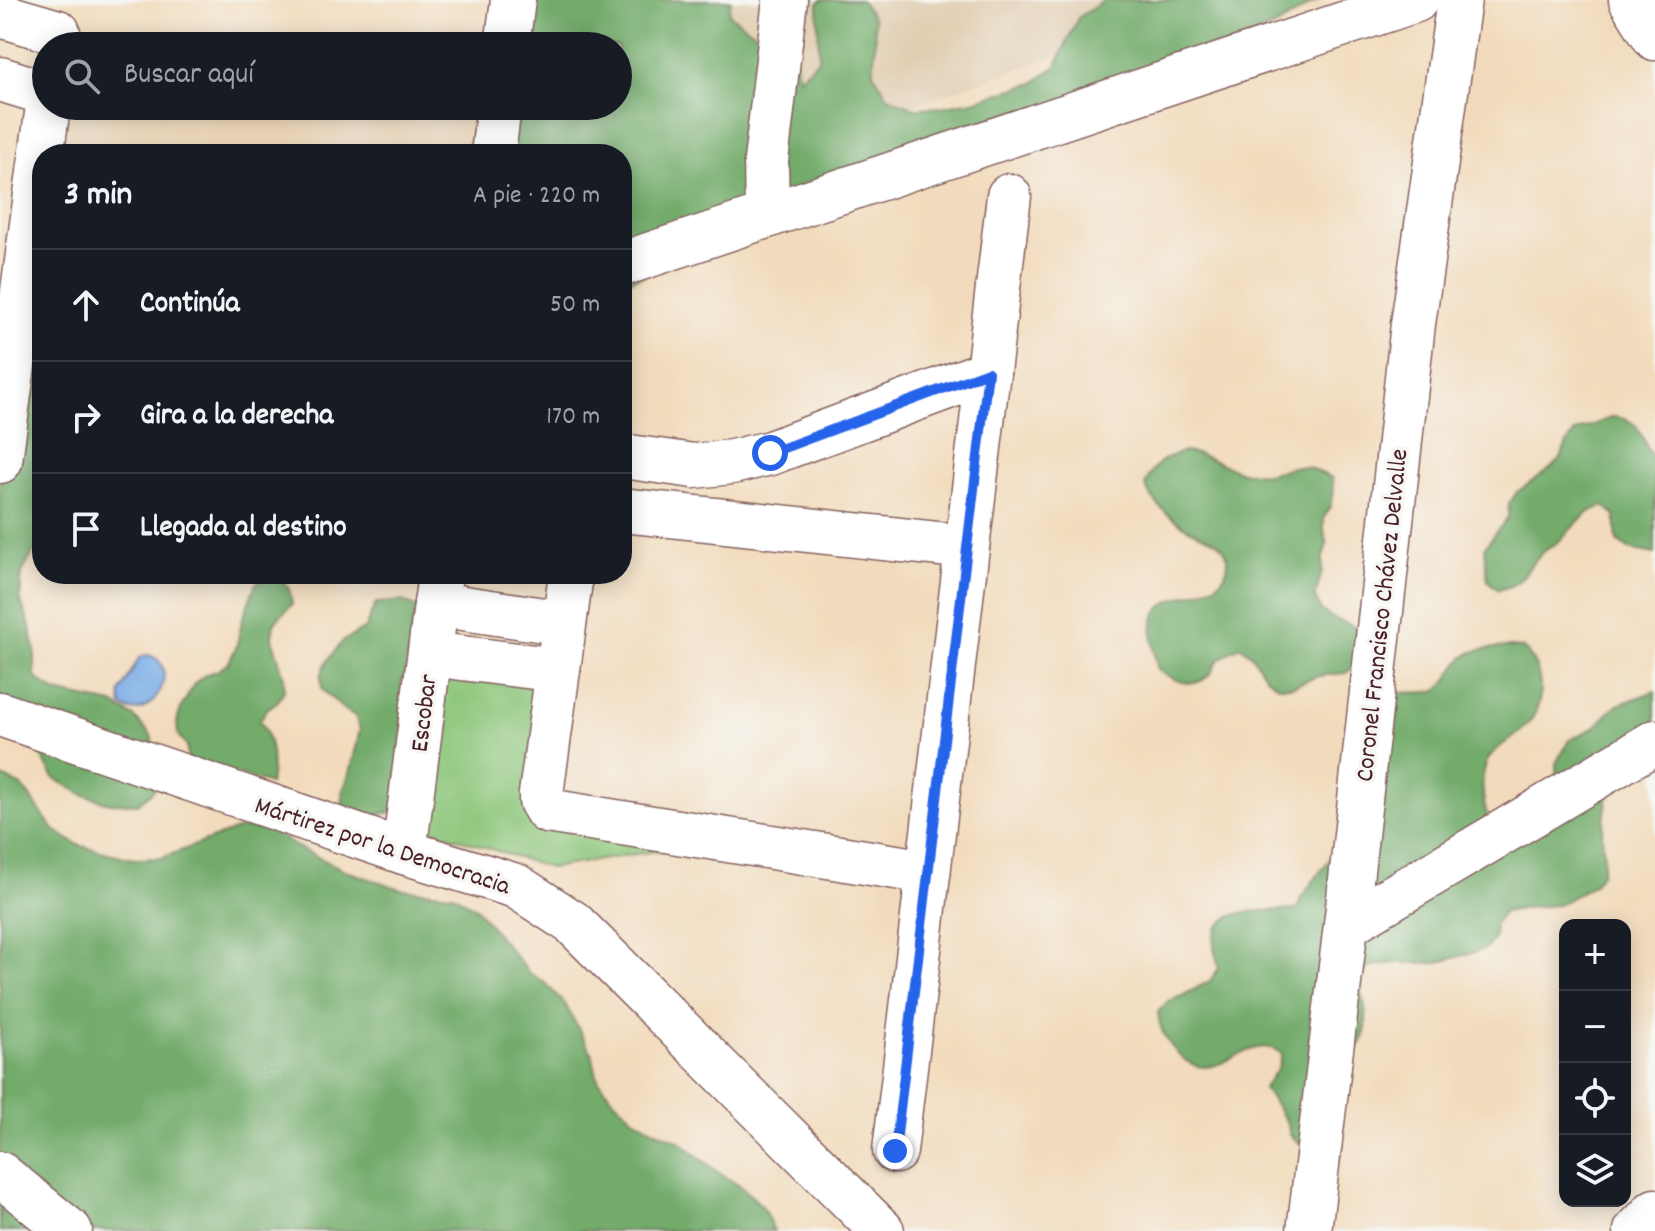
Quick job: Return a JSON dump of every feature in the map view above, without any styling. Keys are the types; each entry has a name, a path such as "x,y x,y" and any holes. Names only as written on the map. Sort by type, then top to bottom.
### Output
{"street":[{"path":"509,32 513,0"},
{"path":"767,216 766,161 785,0"},
{"path":"632,261 1416,0"},
{"name":"Coronel Francisco Chávez Delvalle","path":"1309,1231 1413,324 1459,0"},
{"path":"1631,0 1655,38"},
{"path":"0,15 59,26"},
{"path":"0,79 32,89"},
{"path":"43,144 46,120"},
{"path":"494,144 497,120"},
{"path":"895,1151 1009,196"},
{"path":"0,461 32,224"},
{"path":"632,457 694,466 732,462 770,453 988,372"},
{"path":"632,511 967,547"},
{"path":"570,584 541,798 547,811 927,872"},
{"path":"438,589 564,623"},
{"name":"Escobar","path":"404,852 438,589"},
{"path":"430,654 558,670"},
{"name":"Mártirez por la Democracia","path":"0,714 404,852 516,886 573,923 882,1231"},
{"path":"1346,925 1655,742"},
{"path":"0,1174 70,1231"},
{"path":"1636,1231 1655,1211"}],"shaded area":[{"path":"550,0 1220,0 768,157 632,155 632,144 551,144 593,120 632,120 632,32 597,32"}],"green space":[{"path":"523,0 731,0 729,14 760,36 794,54 799,78 819,59 818,4 821,0 861,0 874,19 873,72 888,97 915,108 973,101 1034,83 1056,66 1078,18 1105,0 1318,0 1278,25 632,280 632,144 480,144 486,120 632,120 632,32 506,32"},
{"path":"0,327 16,353 32,362 32,555 22,573 20,599 35,649 35,677 56,692 113,704 134,717 151,735 157,760 157,787 138,804 109,803 82,794 54,778 23,733 0,724"},
{"path":"1613,417 1637,426 1655,461 1655,554 1629,549 1617,541 1615,515 1604,506 1585,516 1540,555 1514,584 1498,590 1488,581 1484,548 1508,517 1509,504 1517,492 1560,459 1575,432"},
{"path":"1184,452 1198,454 1241,472 1267,474 1293,467 1307,467 1332,478 1330,506 1324,518 1327,544 1315,597 1320,609 1330,617 1355,627 1363,638 1357,664 1346,673 1318,676 1293,686 1279,686 1266,677 1251,654 1240,646 1220,659 1211,673 1199,682 1178,681 1158,670 1153,634 1156,614 1173,600 1218,582 1225,574 1228,562 1219,544 1175,520 1154,500 1145,485 1160,463"},
{"path":"256,584 285,584 289,589 292,604 274,623 272,637 284,677 284,690 260,720 271,751 270,784 187,759 187,746 178,735 177,722 181,708 195,683 229,662 236,648"},
{"path":"403,601 416,607 401,684 405,711 393,812 366,816 354,814 343,805 342,793 360,729 355,716 322,689 321,676 326,663 342,642 365,628 376,603"},
{"path":"1523,648 1536,667 1539,700 1530,721 1496,750 1486,764 1483,788 1489,819 1557,787 1556,763 1569,740 1595,727 1615,706 1655,691 1655,731 1608,794 1602,834 1604,861 1601,874 1593,885 1558,905 1504,912 1495,923 1494,938 1486,949 1436,963 1371,966 1359,976 1366,1016 1364,1034 1300,1144 1290,1134 1286,1121 1264,1088 1278,1068 1282,1054 1271,1048 1259,1048 1211,1066 1198,1066 1185,1060 1172,1047 1162,1030 1158,1012 1168,1001 1210,981 1219,968 1214,942 1217,930 1224,921 1246,912 1297,910 1301,898 1334,853 1388,692 1433,691 1444,684 1456,667 1473,652"},
{"path":"447,671 566,690 557,824 674,848 550,868 423,827"},
{"path":"0,776 22,786 54,830 78,845 104,852 134,859 162,858 240,828 271,830 295,846 346,871 401,889 453,894 476,908 528,972 545,983 565,1004 592,1054 598,1080 614,1100 632,1117 679,1141 743,1188 762,1206 774,1231 0,1231"}],"water":[{"path":"146,655 157,660 163,668 163,679 153,701 144,708 133,710 122,706 120,693 139,658"}],"route":[{"path":"770,453 988,372 895,1151"}]}
